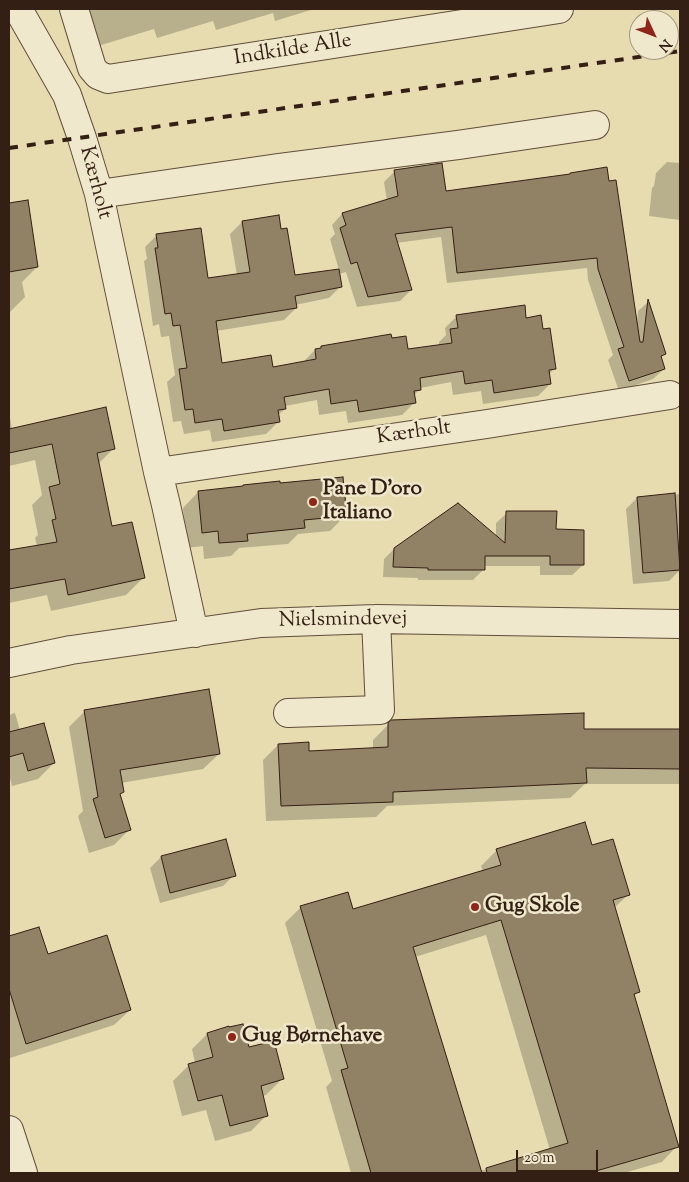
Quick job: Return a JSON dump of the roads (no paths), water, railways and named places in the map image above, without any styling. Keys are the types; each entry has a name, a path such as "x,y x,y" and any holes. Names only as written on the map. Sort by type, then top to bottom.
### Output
{"street":[{"name":"Indkilde Alle","path":"74,9 92,68 98,75 108,80 559,9"},
{"name":"Kærholt","path":"22,16 67,95 99,194 158,472 195,633"},
{"path":"99,194 596,125"},
{"name":"Kærholt","path":"158,472 670,395"},
{"path":"288,714 380,710 376,619"},
{"name":"Nielsmindevej","path":"9,664 71,650 262,623 376,619 680,624"},
{"path":"9,1130 23,1173"}],"railway":[{"path":"9,148 680,51"}],"place":[{"name":"Pane D'oro Italiano","path":"313,502"},
{"name":"Gug Skole","path":"475,907"},
{"name":"Gug Børnehave","path":"232,1037"}]}
